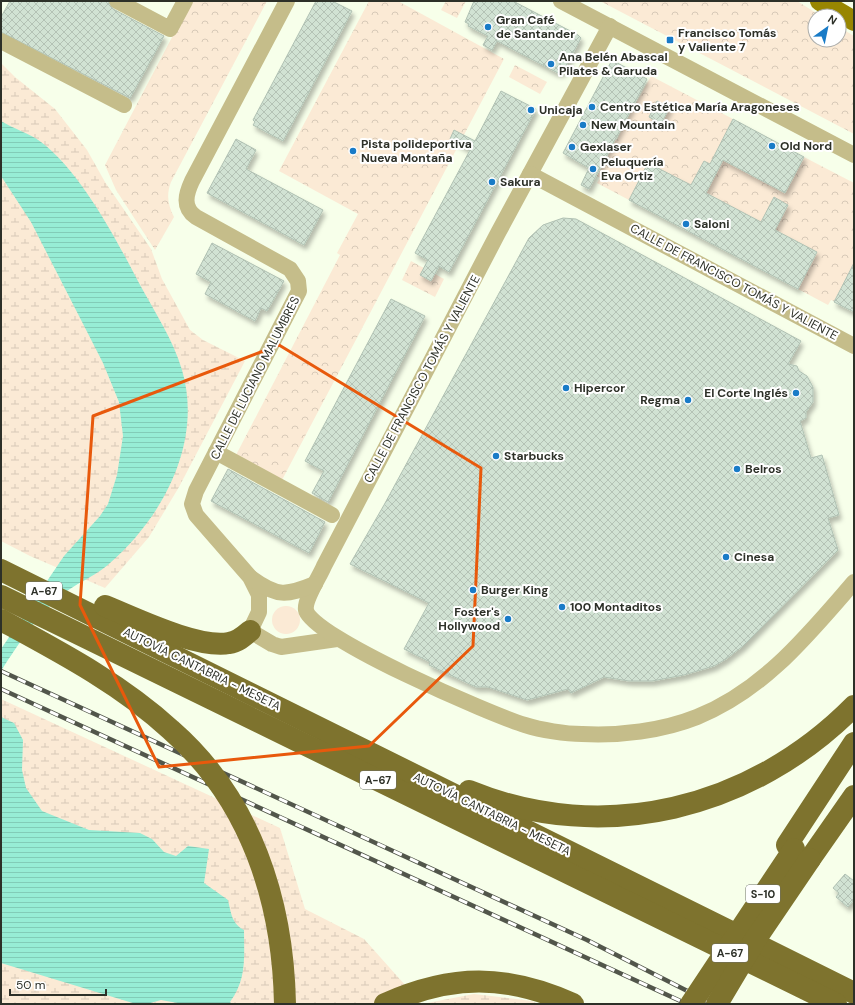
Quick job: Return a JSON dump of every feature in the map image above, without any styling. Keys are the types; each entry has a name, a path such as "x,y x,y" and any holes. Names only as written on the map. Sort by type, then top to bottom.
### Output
{"highway":[{"path":"9,569 75,600 202,642 220,644 229,643 242,638 250,631"},
{"name":"AUTOVÍA CANTABRIA - MESETA","path":"7,599 836,1004"},
{"name":"AUTOVÍA CANTABRIA - MESETA","path":"75,600 248,691 485,811 854,993"},
{"path":"1,620 79,664 126,694 172,730 212,774 238,814 266,877 278,924 285,1004"},
{"path":"248,691 473,792 545,812 588,816 627,816 653,812 679,807 729,791 764,774 804,749 854,706"},
{"path":"724,1004 802,855 854,743"},
{"name":"S-10","path":"717,1004 755,940 854,762"},
{"name":"S-10","path":"802,855 854,796"},
{"path":"691,1004 733,939 802,855 854,813"},
{"path":"646,890 726,923 854,980"},
{"path":"656,916 819,1004"},
{"path":"385,1004 431,988 451,983 488,980 530,987 573,1004"}],"main road":[{"path":"820,1 854,21"},
{"path":"842,1 854,8"}],"street":[{"path":"117,1 170,29 185,1"},
{"name":"CALLE DE LUCIANO MALUMBRES","path":"287,1 211,144 186,196 186,204 192,214 285,265 297,277 299,287 298,295 193,497 194,510 198,518 250,577 266,589 280,593 295,593 315,584"},
{"path":"561,1 854,156"},
{"name":"CALLE DE FRANCISCO TOMÁS Y VALIENTE","path":"337,639 311,621 305,609 315,584 530,174 610,26"},
{"path":"1,41 124,105"},
{"name":"CALLE DE FRANCISCO TOMÁS Y VALIENTE","path":"530,174 854,346"},
{"path":"216,452 332,515"},
{"name":"CALLE DE LUCIANO MALUMBRES","path":"250,577 259,595 260,603 259,612 250,631"},
{"path":"250,631 272,644 281,647 337,639 485,711 526,726 581,734 619,734 661,727 696,718 751,688 777,667 802,642 854,582"}],"highlighted area":[{"path":"279,345 481,468 473,646 369,746 159,767 80,605 93,416"}],"green space":[{"path":"191,1 267,1 171,182 168,200 174,217 155,250 116,190 105,165"},
{"path":"369,1 398,1 504,59 282,480 236,455 340,255 337,253 358,214 279,171"},
{"path":"446,1 466,1 457,18 441,10"},
{"path":"600,1 797,1 808,8 807,48 847,48 847,32 854,36 854,134"},
{"path":"1,63 15,77 55,109 87,150 105,182 151,249 162,279 190,330 203,340 245,361 179,487 149,537 105,588 30,556 1,541"},
{"path":"515,65 547,82 540,94 509,77"},
{"path":"651,76 733,119 714,156 747,173 753,174 752,176 785,193 804,157 854,183 854,266 834,301 831,300 828,305 798,289 817,252 648,163 629,200 597,183 600,178 597,176 614,145 615,139 617,140 632,107 634,107"},
{"path":"411,261 444,279 435,297 402,280"},
{"path":"286,606 292,607 296,610 299,614 299,626 296,630 292,633 286,634 280,633 276,630 273,626 272,620 273,614 276,610 280,607"},
{"path":"1,699 280,828 305,909 364,939 422,1004 1,1004"},
{"path":"474,994 532,1001 538,1004 422,1004"}],"water":[{"path":"1,121 41,142 56,155 84,188 96,207 120,247 174,347 182,370 187,397 187,424 183,450 174,476 162,500 147,523 110,563 100,571 67,591 48,608 23,639 1,671 1,649 64,556 100,516 108,504 117,475 123,436 119,402 103,363 31,222 1,176"},
{"path":"1,717 14,723 23,740 22,770 26,788 42,811 89,830 140,833 152,839 164,852 176,856 188,846 209,849 204,883 228,900 234,921 244,930 244,959 242,976 230,1002 232,1004 183,1004 161,1000 147,1004 136,1004 1,963"}],"building":[{"path":"10,1 108,1 113,9 164,36 130,98 1,32 1,17"},
{"path":"316,1 332,1 352,11 283,141 253,125 255,122 253,120"},
{"path":"474,1 513,1 578,35 581,38 562,73 559,71 558,73 497,41 492,50 483,45 488,36 468,26 469,24 465,22"},
{"path":"612,60 647,79 589,189 581,185 589,168 563,153"},
{"path":"501,91 536,109 449,272 439,266 431,281 420,275 428,260 415,253 470,150 450,139 454,130 475,141"},
{"path":"657,101 670,107 661,124 649,117"},
{"path":"733,119 804,157 785,193 723,160 706,193 761,222 774,197 788,205 775,230 817,252 798,289 629,200 648,163 691,185 704,161 710,164"},
{"path":"236,139 256,150 246,169 323,210 304,245 207,193"},
{"path":"563,218 576,219 801,341 788,364 797,366 799,371 807,376 813,387 813,402 806,412 806,418 800,421 811,458 822,455 839,515 828,518 838,550 743,646 714,666 684,675 652,681 629,681 604,677 571,693 568,689 527,700 488,687 476,687 429,665 430,662 404,649 429,603 350,564 384,505 529,238 543,225"},
{"path":"212,243 284,281 267,311 261,308 255,321 205,294 211,282 196,274"},
{"path":"854,263 854,312 834,302"},
{"path":"391,299 425,316 328,502 312,493 324,471 305,461"},
{"path":"228,469 325,522 309,553 211,501"},
{"path":"845,874 854,881 854,900 848,907 836,897 839,893 833,888"}],"railway":[{"path":"1,671 587,940 713,1004"},
{"path":"1,689 687,1004"}],"place":[{"name":"Gran Café de Santander","path":"488,27"},
{"name":"Francisco Tomás y Valiente 7","path":"670,40"},
{"name":"Ana Belén Abascal Pilates & Garuda","path":"551,64"},
{"name":"Centro Estética María Aragoneses","path":"592,107"},
{"name":"Unicaja","path":"531,110"},
{"name":"New Mountain","path":"583,125"},
{"name":"Old Nord","path":"772,146"},
{"name":"Gexlaser","path":"572,147"},
{"name":"Pista polideportiva Nueva Montaña","path":"353,151"},
{"name":"Peluquería Eva Ortiz","path":"593,169"},
{"name":"Sakura","path":"492,182"},
{"name":"Saloni","path":"686,224"},
{"name":"Hipercor","path":"566,388"},
{"name":"El Corte Inglés","path":"796,393"},
{"name":"Regma","path":"688,400"},
{"name":"Starbucks","path":"496,456"},
{"name":"Belros","path":"737,469"},
{"name":"Cinesa","path":"726,557"},
{"name":"Burger King","path":"473,590"},
{"name":"100 Montaditos","path":"562,607"},
{"name":"Foster's Hollywood","path":"508,619"}]}
